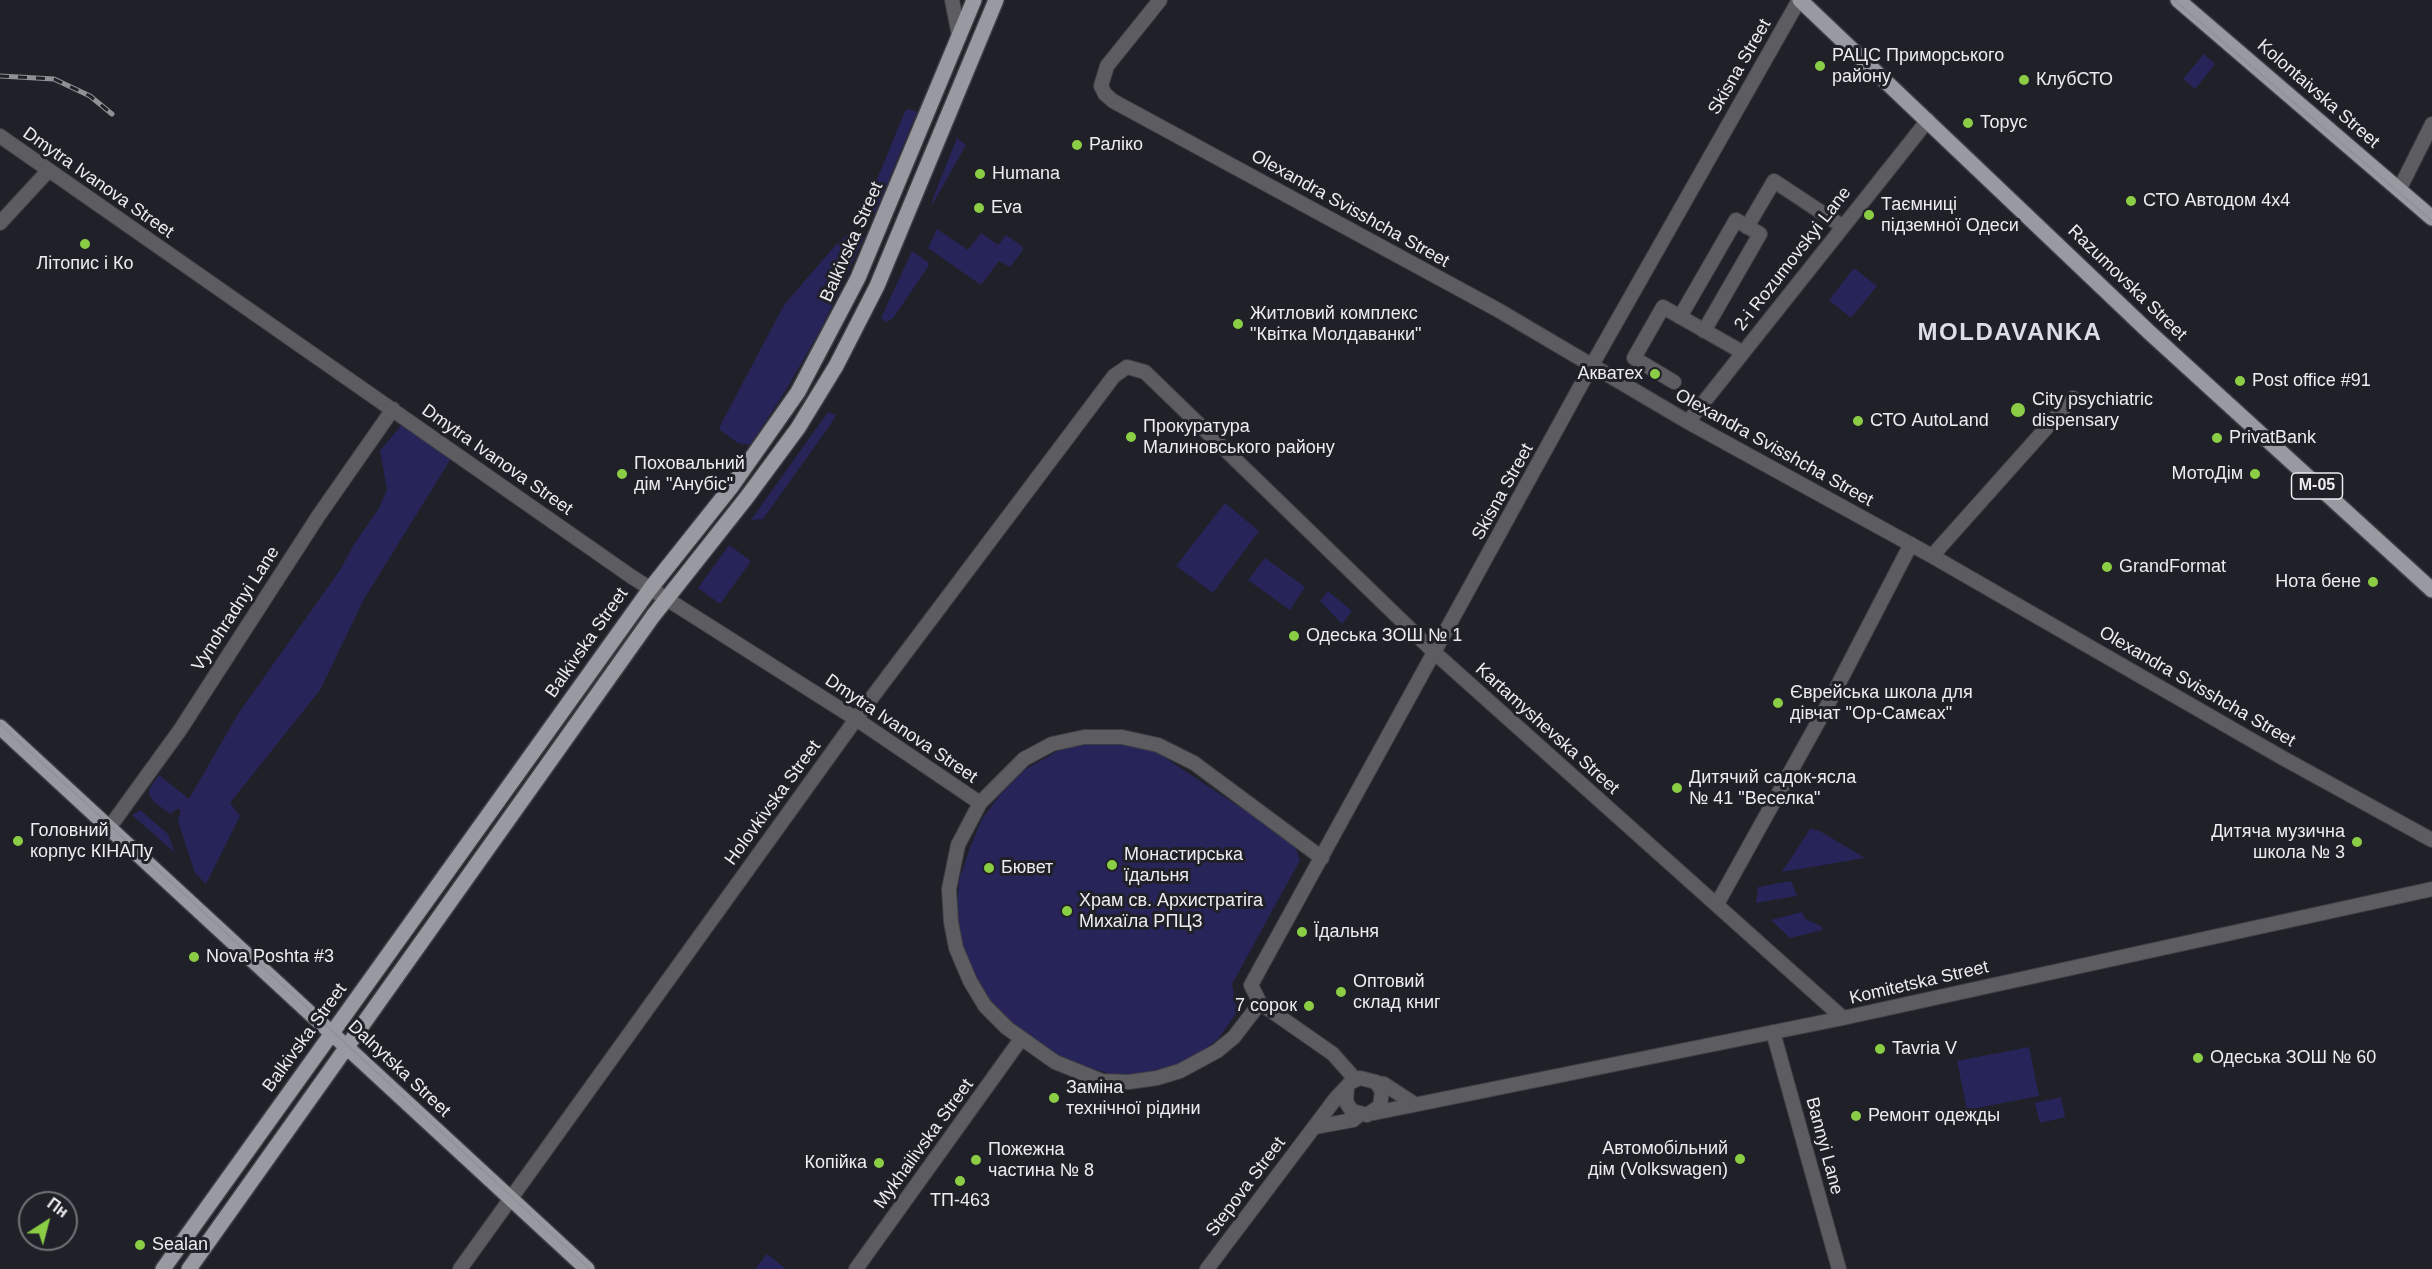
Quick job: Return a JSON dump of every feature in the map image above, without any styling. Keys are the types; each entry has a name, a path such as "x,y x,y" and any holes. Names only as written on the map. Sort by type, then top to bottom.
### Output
{"main road":[{"name":"Balkivska Street","path":"163,1269 650,589 761,447 814,366 867,260 974,0"},
{"name":"Balkivska Street","path":"189,1269 666,599 777,457 816,399 860,321 996,0"},
{"name":"Razumovska Street","path":"1800,0 2149,332 2432,590"},
{"name":"Kolontaivska Street","path":"2178,0 2432,218"},
{"name":"Dalnytska Street","path":"0,727 587,1269"}],"street":[{"path":"952,0 960,36"},
{"name":"Olexandra Svisshcha Street","path":"1160,0 1107,66 1101,86 1105,94 1113,100 1498,310 1688,422 1911,544 2281,757 2432,840"},
{"name":"Skisna Street","path":"1260,1002 1251,985 1593,365 1800,0"},
{"name":"2-i Rozumovskyi Lane","path":"1688,422 1928,120"},
{"path":"2399,190 2432,124"},
{"name":"Dmytra Ivanova Street","path":"0,136 650,589 856,719 980,804"},
{"path":"0,223 48,171"},
{"path":"1747,227 1774,181 1842,226"},
{"path":"1680,317 1736,220 1760,234 1704,331"},
{"path":"1674,382 1634,358 1663,307 1742,352"},
{"name":"Kartamyshevska Street","path":"1127,367 1145,372 1193,415 1435,653 1844,1018"},
{"name":"Holovkivska Street","path":"460,1269 856,719 1114,376 1127,367"},
{"path":"1932,556 2073,398"},
{"name":"Vynohradnyi Lane","path":"109,828 180,730 306,535 393,409"},
{"path":"1716,904 1827,706 1911,544"},
{"path":"1322,858 1194,763 1158,745 1122,737 1084,737 1052,744 1024,759 980,804 958,845 949,889 951,922 956,948 970,981 986,1006 1021,1039 1055,1062 1102,1081 1129,1082 1157,1078 1180,1071 1217,1051 1234,1037 1260,1002 1333,1054 1351,1083 1346,1102 1352,1111 1359,1115"},
{"name":"Komitetska Street","path":"1374,1113 1413,1103 1844,1018 2432,889"},
{"name":"Bannyi Lane","path":"1773,1032 1839,1269"},
{"name":"Mykhailivska Street","path":"856,1269 1021,1039"},
{"path":"1351,1083 1366,1078 1384,1084 1413,1103"},
{"name":"Stepova Street","path":"1207,1269 1351,1083"},
{"path":"1315,1127 1374,1113 1382,1101 1382,1091 1377,1083"}],"shaded area":[{"path":"2204,54 2215,64 2195,89 2183,79"},
{"path":"909,109 917,112 875,213 868,210 867,204 905,111"},
{"path":"957,138 966,145 932,205 933,198"},
{"path":"937,229 968,250 981,233 998,245 1006,235 1022,246 1023,250 1010,267 999,261 981,285 928,248"},
{"path":"851,231 863,236 863,240 822,327 786,390 750,445 738,443 720,430 720,426 784,305 834,247"},
{"path":"912,251 928,262 928,267 893,318 886,322 881,318"},
{"path":"1854,268 1877,286 1851,318 1829,300"},
{"path":"828,412 836,415 833,421 763,519 751,520"},
{"path":"403,423 452,457 364,599 320,690 230,803 240,816 206,884 195,873 178,821 181,810 177,809 170,814 153,801 149,794 150,788 159,775 189,799 238,714 340,570 379,508 387,489 380,451"},
{"path":"1225,503 1259,531 1213,593 1176,566"},
{"path":"729,545 751,561 720,604 698,588"},
{"path":"1265,558 1305,587 1290,610 1248,580"},
{"path":"1328,591 1352,611 1342,624 1320,601"},
{"path":"1099,739 1144,744 1294,843 1300,860 1232,984 1237,1012 1219,1038 1199,1054 1171,1067 1140,1076 1110,1074 1048,1054 998,1012 970,966 961,939 957,910 959,880 970,848 982,819 1000,795 1023,771 1063,748"},
{"path":"140,810 168,834 175,853 132,815"},
{"path":"1810,829 1818,830 1865,858 1782,872"},
{"path":"1791,881 1797,896 1756,903 1758,887"},
{"path":"1802,912 1805,919 1821,926 1823,930 1790,938 1771,920"},
{"path":"2029,1047 2039,1096 1967,1110 1957,1061"},
{"path":"2061,1097 2065,1117 2040,1123 2035,1103"},
{"path":"767,1254 786,1269 755,1269"}],"tram line":[{"path":"2174,0 2432,221"},
{"path":"0,724 590,1269"}],"railway":[{"path":"0,76 54,79 90,96 112,114"}],"place":[{"name":"РАЦС Приморського району","path":"1820,66"},
{"name":"КлубСТО","path":"2024,80"},
{"name":"Торус","path":"1968,123"},
{"name":"Раліко","path":"1077,145"},
{"name":"Humana","path":"980,174"},
{"name":"СТО Автодом 4х4","path":"2131,201"},
{"name":"Eva","path":"979,208"},
{"name":"Таємниці підземної Одеси","path":"1869,215"},
{"name":"Літопис і Ко","path":"85,244"},
{"name":"Житловий комплекс \"Квітка Молдаванки\"","path":"1238,324"},
{"name":"Акватех","path":"1655,374"},
{"name":"Post office #91","path":"2240,381"},
{"name":"City psychiatric dispensary","path":"2018,410"},
{"name":"СТО AutoLand","path":"1858,421"},
{"name":"Прокуратура Малиновського району","path":"1131,437"},
{"name":"PrivatBank","path":"2217,438"},
{"name":"Поховальний дім \"Анубіс\"","path":"622,474"},
{"name":"МотоДім","path":"2255,474"},
{"name":"GrandFormat","path":"2107,567"},
{"name":"Нота бене","path":"2373,582"},
{"name":"Одеська ЗОШ № 1","path":"1294,636"},
{"name":"Єврейська школа для дівчат \"Ор-Самєах\"","path":"1778,703"},
{"name":"Дитячий садок-ясла № 41 \"Веселка\"","path":"1677,788"},
{"name":"Головний корпус КІНАПу","path":"18,841"},
{"name":"Дитяча музична школа № 3","path":"2357,842"},
{"name":"Монастирська їдальня","path":"1112,865"},
{"name":"Бювет","path":"989,868"},
{"name":"Храм св. Архистратіга Михаїла РПЦЗ","path":"1067,911"},
{"name":"Їдальня","path":"1302,932"},
{"name":"Nova Poshta #3","path":"194,957"},
{"name":"Оптовий склад книг","path":"1341,992"},
{"name":"7 сорок","path":"1309,1006"},
{"name":"Tavria V","path":"1880,1049"},
{"name":"Одеська ЗОШ № 60","path":"2198,1058"},
{"name":"Заміна технічної рідини","path":"1054,1098"},
{"name":"Ремонт одежды","path":"1856,1116"},
{"name":"Автомобільний дім (Volkswagen)","path":"1740,1159"},
{"name":"Пожежна частина № 8","path":"976,1160"},
{"name":"Копійка","path":"879,1163"},
{"name":"ТП-463","path":"960,1181"},
{"name":"Sealan","path":"140,1245"}],"district":[{"name":"MOLDAVANKA","path":"2010,333"}]}
